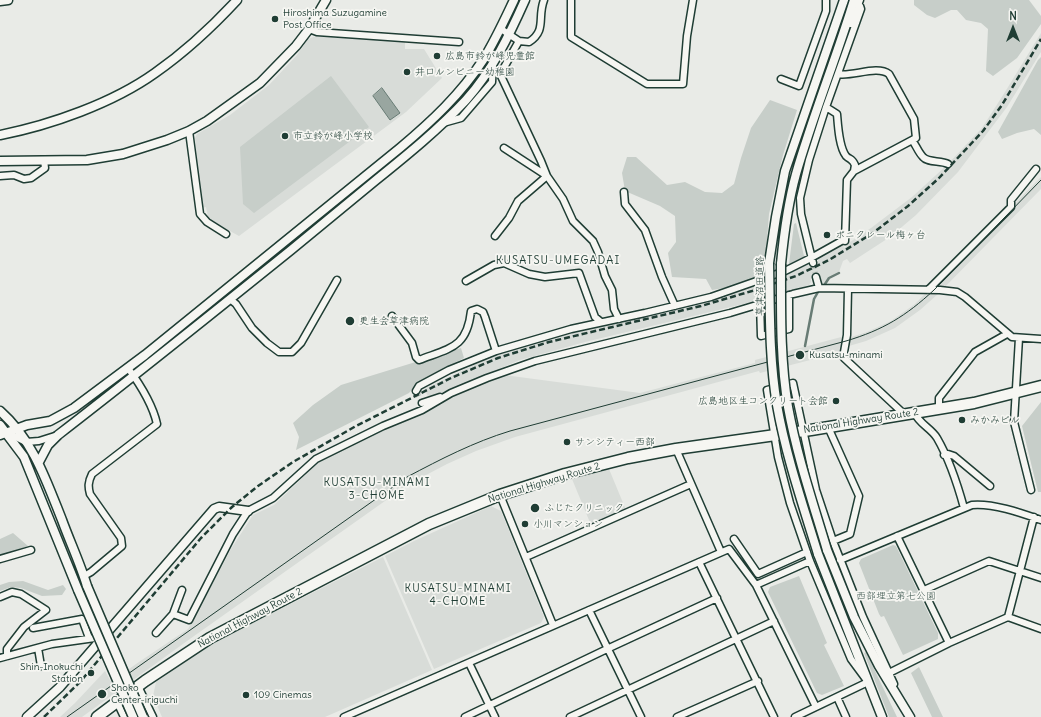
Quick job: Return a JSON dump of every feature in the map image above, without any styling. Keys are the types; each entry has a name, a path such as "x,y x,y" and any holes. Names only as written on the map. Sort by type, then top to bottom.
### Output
{"highway":[{"name":"National Highway Route 2","path":"97,717 170,663 210,638 429,524 500,495 565,474 628,458 676,449 828,427 974,403 1041,386"}],"street":[{"path":"0,135 22,131 56,120 90,108 123,92 154,74 186,50 218,20 236,0"},
{"path":"0,161 87,160 123,154 168,140 189,131 207,121 260,83 296,46 326,0"},
{"path":"3,434 27,425 50,421 74,408 128,368 432,121 459,92 482,61 501,29 514,0"},
{"path":"39,462 48,444 58,435 230,299 408,154 442,123 466,99 493,64 510,34 524,0"},
{"path":"501,29 519,41 529,42 536,37 541,29 541,8 544,0"},
{"path":"571,0 571,37 647,84 683,84 687,36 693,0"},
{"path":"781,79 799,86 826,11 826,0"},
{"name":"草津沼田道路","path":"844,0 785,171 769,262 770,326 774,384 788,458 818,554 882,717"},
{"path":"812,261 801,214 800,198 809,160 861,9 858,2"},
{"name":"草津沼田道路","path":"858,2 812,123 796,174 786,219 781,264 782,345 788,407 798,456 827,550 854,617 879,666 910,717"},
{"path":"308,29 317,32 458,42"},
{"path":"519,41 502,71 501,76 547,176 565,202 573,221 589,237 596,247 605,276 612,290 614,309 619,319"},
{"path":"416,391 419,386 449,370 496,351 571,329 711,297 812,261 845,241 847,180 854,171 916,138 914,119 889,74 886,72 875,71 845,76 838,74"},
{"path":"826,108 837,114 840,140 846,156 853,160 855,165 854,171"},
{"path":"189,131 200,214 207,222 226,234"},
{"path":"912,140 923,158 926,160 944,162 948,164"},
{"path":"504,148 518,159 547,176"},
{"path":"0,176 14,175 24,179 31,178 45,168 44,160"},
{"path":"928,290 1011,207 1011,200 1036,169"},
{"path":"495,236 509,218 518,201 547,176"},
{"path":"624,192 625,204 645,230 662,277 676,306"},
{"path":"466,281 494,265 504,263 529,274 545,277 579,273 595,317 601,322"},
{"path":"816,276 819,288"},
{"path":"230,299 236,304 252,328 267,343 279,352 292,352 302,343 337,280"},
{"path":"173,614 189,620 233,534 248,511 273,498 316,459 382,426 422,410 446,396 487,378 534,361 730,313 760,303 819,288 953,291 961,294 1012,337 1041,339"},
{"path":"848,288 847,335 844,358 936,436 960,492 964,508"},
{"path":"760,303 761,336 789,330 789,295"},
{"path":"392,316 412,342 416,357 419,360 456,345 465,336 470,324 471,311 477,309 483,312 496,351"},
{"path":"939,408 939,398 975,352 1007,334"},
{"path":"1019,338 1014,422 1031,490"},
{"path":"84,576 122,546 121,538 90,494 88,488 89,480 92,474 156,424 155,415 134,376 128,368"},
{"path":"795,717 868,682 851,659 810,561 790,503 774,434 766,390 793,383 802,431 816,490 833,541 863,617 900,700"},
{"path":"422,403 446,396"},
{"path":"0,410 26,442 39,462 87,586 143,717"},
{"path":"0,425 3,434 24,458 78,590 133,717"},
{"path":"828,427 859,496 850,534 833,541"},
{"path":"3,434 26,442 39,441 58,435"},
{"path":"676,449 721,552"},
{"path":"944,455 948,454 954,456 990,486"},
{"path":"526,557 691,484"},
{"path":"500,495 552,625"},
{"path":"840,560 964,508 980,504 1041,520"},
{"path":"27,717 60,687 214,509 219,507 248,511"},
{"path":"1008,617 1034,518"},
{"path":"898,536 949,643"},
{"path":"734,539 758,574 807,552"},
{"path":"344,717 357,714 552,625 730,549 756,585 816,707"},
{"path":"0,558 30,550"},
{"path":"756,585 810,561"},
{"path":"924,590 988,561 1041,578"},
{"path":"699,562 758,681 774,717"},
{"path":"156,633 173,614 182,590"},
{"path":"0,597 12,592 21,594 46,610 24,627 7,649 8,656"},
{"path":"465,717 608,648 717,598"},
{"path":"589,610 641,717"},
{"path":"889,673 949,643 1008,617 1041,629"},
{"path":"33,628 82,619 89,638"},
{"path":"570,717 737,640 774,621"},
{"path":"0,658 38,648 89,638 104,637"},
{"path":"38,648 41,666"},
{"path":"468,663 495,717"},
{"path":"677,717 758,681"},
{"path":"138,686 153,717"},
{"path":"837,697 846,717"},
{"path":"117,702 124,717"}],"shaded area":[{"path":"1041,33 1041,52 1007,107 958,172 916,215 890,237 850,263 847,259 843,261 839,272 828,278 824,284 821,284 820,274 811,278 809,285 760,300 585,342 520,360 429,398 424,389 497,354 537,341 722,298 807,264 809,266 818,261 818,258 842,244 844,248 847,244 912,197 947,165 982,128"},
{"name":"市立鈴が峰小学校","path":"316,36 405,41 405,49 424,49 442,78 406,112 239,236 208,217 206,207 202,208 195,138 197,134 230,115 269,85 297,55 308,39"},
{"path":"382,88 400,113 390,120 373,96"},
{"path":"1041,177 1041,189 938,294 920,310 895,328 866,341 842,348 841,352 760,373 759,371 515,437 476,451 447,464 409,484 82,717 60,717 105,671 111,682 188,629 231,549 253,515 274,505 319,462 390,426 425,412 454,396 504,375 640,393 755,363 755,360 845,336 845,339 867,332 891,321 915,304"},
{"path":"609,469 626,510 591,525 572,479"},
{"path":"491,506 501,511 544,617 541,623 434,669 385,556"},
{"path":"383,557 432,670 325,717 162,717 153,696 156,682 207,647"}],"green space":[{"path":"914,0 1029,0 1041,16 1041,24 1017,58 993,76 986,71 988,29 981,23 966,20 957,10 951,10 935,18 927,15 914,5"},
{"path":"1041,57 1041,135 1034,129 1017,133 1002,139 998,132"},
{"path":"331,76 369,127 254,213 243,204 240,147"},
{"path":"770,100 797,110 783,155 769,214 765,265 754,278 730,287 712,290 706,279 672,277 668,253 676,242 675,216 660,206 625,191 622,173 627,157 636,157 667,185 685,182 705,192 722,193 734,184 751,128"},
{"path":"796,223 804,256 792,264 789,264 794,224"},
{"path":"461,348 464,358 418,382 409,393 296,450 299,437 293,423 313,405 341,385"},
{"path":"1041,402 1041,492 1038,492 1022,426"},
{"path":"13,533 28,546 0,556 0,539"},
{"name":"西部埋立第七公園","path":"893,545 896,546 938,633 938,639 903,655 884,616 881,617 879,614 859,563 861,559"},
{"path":"799,576 827,643 824,645 844,686 822,695 817,693 768,592 770,587"},
{"path":"23,581 48,590 63,585 66,589 62,595 42,596 21,588 11,587 0,591 0,585 9,582"},
{"path":"866,652 897,717 889,717 864,653"},
{"path":"919,667 943,717 932,717 911,673"}],"waterway":[{"path":"825,284 829,278 839,273"},
{"path":"805,346 814,299 818,292"}],"tunnel":[{"path":"813,263 816,277"},
{"path":"416,391 422,403"}],"tram line":[{"path":"67,717 407,477 445,457 484,440 510,431 846,341 883,327 904,315 934,290 1041,180"}],"railway":[{"path":"44,717 80,682 201,538 232,507 258,486 293,462 356,426 451,378 498,358 549,342 701,306 752,291 796,276 829,260 873,233 908,206 939,178 983,131 1002,105 1041,39"}],"place":[{"name":"Hiroshima Suzugamine Post Office","path":"275,19"},
{"name":"広島市鈴が峰児童館","path":"437,56"},
{"name":"井口ルンビニー幼稚園","path":"407,72"},
{"name":"市立鈴が峰小学校","path":"285,136"},
{"name":"ポニクレール梅ヶ台","path":"827,235"},
{"name":"更生会草津病院","path":"350,321"},
{"name":"Kusatsu-minami","path":"800,355"},
{"name":"広島地区生コンクリート会館","path":"836,401"},
{"name":"みかみビル","path":"962,420"},
{"name":"サンシティー西部","path":"567,442"},
{"name":"ふじたクリニック","path":"535,508"},
{"name":"小川マンション","path":"525,524"},
{"name":"Shin-Inokuchi Station","path":"91,673"},
{"name":"Shoko Center-iriguchi","path":"102,694"},
{"name":"109 Cinemas","path":"246,695"}],"district":[{"name":"KUSATSU-UMEGADAI","path":"558,261"},
{"name":"KUSATSU-MINAMI 3-CHOME","path":"377,489"},
{"name":"KUSATSU-MINAMI 4-CHOME","path":"458,595"}]}
